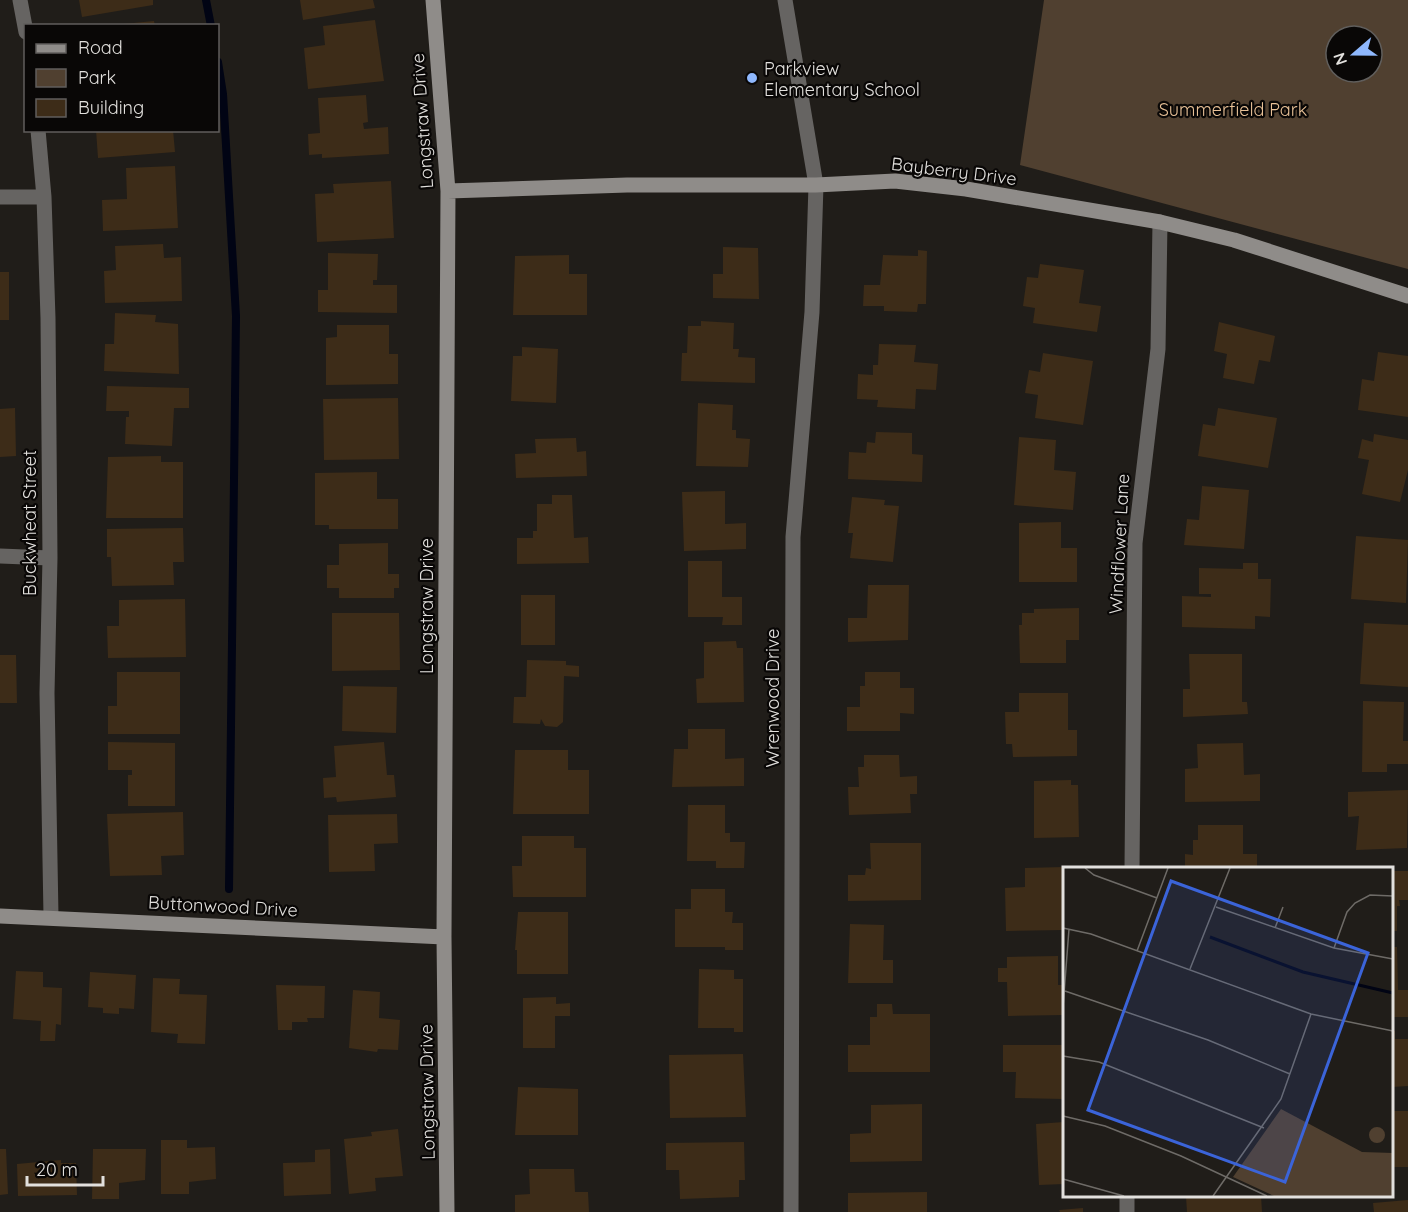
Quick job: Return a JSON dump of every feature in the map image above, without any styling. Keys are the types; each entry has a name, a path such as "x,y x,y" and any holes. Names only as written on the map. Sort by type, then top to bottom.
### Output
{"street":[{"path":"20,0 24,24"},
{"name":"Longstraw Drive","path":"432,0 448,190 444,937 447,1212"},
{"name":"Wrenwood Drive","path":"785,0 816,185 812,312 793,537 792,1212"},
{"name":"Buckwheat Street","path":"38,132 44,197 48,318 50,558 46,693 51,916"},
{"name":"Bayberry Drive","path":"448,190 627,185 816,185 894,181 966,189 1160,222 1234,240 1408,296"},
{"path":"0,197 44,197"},
{"name":"Windflower Lane","path":"1132,867 1135,543 1158,349 1160,222"},
{"path":"0,556 50,558"},
{"name":"Buttonwood Drive","path":"0,916 51,916 444,937"}],"green space":[{"name":"Summerfield Park","path":"1044,0 1408,0 1408,269 1020,165"}],"building":[{"path":"79,0 153,0 153,5 82,17"},
{"path":"300,0 373,0 375,8 303,20"},
{"path":"375,20 384,81 308,89 304,48 325,45 323,26"},
{"path":"154,21 155,24 123,24"},
{"path":"366,95 368,122 363,123 364,129 388,127 389,154 322,158 322,154 309,155 308,134 320,133 318,98"},
{"path":"96,132 173,132 175,152 98,158"},
{"path":"175,166 178,228 103,231 102,200 127,199 126,168"},
{"path":"391,181 394,238 317,242 315,194 334,193 333,184"},
{"path":"163,244 164,258 181,257 182,301 105,303 104,271 116,270 115,246"},
{"path":"723,247 758,248 759,299 713,298 713,274 723,274"},
{"path":"918,250 927,251 926,304 918,304 917,312 884,311 884,306 863,306 864,285 880,285 883,255 918,256"},
{"path":"328,253 378,254 377,280 373,280 373,285 397,285 397,313 318,312 318,290 328,290"},
{"path":"569,255 569,274 587,274 587,315 513,315 515,256"},
{"path":"1040,264 1084,270 1079,303 1101,306 1097,332 1033,323 1035,308 1023,306 1027,277 1038,278"},
{"path":"0,272 9,272 9,320 0,320"},
{"path":"115,313 156,315 155,322 178,324 179,374 104,371 105,344 114,344"},
{"path":"701,321 734,323 733,349 739,349 738,357 755,358 755,383 681,381 682,353 687,353 688,326 701,326"},
{"path":"1219,322 1275,336 1270,362 1259,360 1254,384 1223,378 1227,354 1214,351"},
{"path":"337,325 389,325 389,354 398,354 398,384 326,385 326,338 337,337"},
{"path":"879,344 916,345 914,362 938,364 936,390 916,389 915,409 877,407 878,400 857,399 858,374 873,375 873,365 878,365"},
{"path":"522,347 558,349 556,403 511,401 513,356 522,356"},
{"path":"1378,352 1408,356 1408,417 1358,410 1362,379 1374,381"},
{"path":"1043,353 1093,361 1083,425 1035,418 1038,395 1025,393 1029,370 1040,372"},
{"path":"107,386 189,388 189,408 174,408 172,446 125,444 126,417 129,417 129,411 106,411"},
{"path":"398,398 399,459 324,460 323,399"},
{"path":"698,403 733,405 732,430 736,430 736,438 750,439 748,467 696,466"},
{"path":"15,408 16,456 0,457 0,409"},
{"path":"1218,408 1277,418 1268,468 1198,456 1203,424 1215,426"},
{"path":"876,432 912,433 912,454 923,455 922,482 848,479 849,452 866,453 867,442 875,443"},
{"path":"1374,434 1408,440 1408,470 1400,502 1362,494 1369,460 1358,458 1362,439 1373,442"},
{"path":"1019,437 1056,440 1054,470 1076,472 1073,510 1014,505"},
{"path":"576,438 577,452 586,451 587,476 516,478 515,454 536,453 535,439"},
{"path":"161,456 161,462 183,462 183,518 106,518 108,457"},
{"path":"377,472 377,499 398,499 398,529 329,529 329,525 315,525 315,473"},
{"path":"1202,486 1249,490 1244,549 1184,545 1187,519 1199,520"},
{"path":"725,491 725,524 746,523 746,549 684,551 682,492"},
{"path":"552,495 572,495 574,538 588,537 589,563 517,564 517,538 533,538 533,531 537,531 537,504 552,504"},
{"path":"852,497 885,500 884,505 899,506 893,562 850,558 853,533 848,533"},
{"path":"1061,522 1061,548 1077,548 1077,582 1019,582 1019,523"},
{"path":"183,528 184,562 173,562 174,585 112,586 111,557 107,557 107,529"},
{"path":"1356,536 1408,540 1406,603 1351,599"},
{"path":"388,543 388,574 399,574 399,588 394,588 394,598 339,598 339,588 327,588 327,565 339,565 339,544"},
{"path":"688,561 722,561 722,597 742,597 742,625 722,625 723,617 688,617"},
{"path":"1243,563 1258,563 1258,579 1271,579 1270,617 1255,616 1255,629 1182,627 1182,596 1211,597 1211,594 1199,594 1199,568 1243,569"},
{"path":"868,585 909,585 908,640 848,642 848,618 867,618"},
{"path":"521,595 555,595 555,645 521,645"},
{"path":"185,599 186,657 108,658 107,626 119,626 119,600"},
{"path":"1079,608 1079,640 1066,640 1066,663 1020,663 1019,625 1022,625 1022,613 1034,613 1034,609"},
{"path":"332,613 399,613 400,670 332,671"},
{"path":"1364,623 1408,625 1408,687 1360,684"},
{"path":"736,641 737,648 743,648 744,702 697,703 696,679 704,678 704,642"},
{"path":"1189,654 1242,654 1242,702 1247,702 1248,714 1183,717 1183,689 1190,689"},
{"path":"0,655 16,655 17,703 0,703"},
{"path":"527,660 566,661 566,665 579,666 579,677 564,676 563,722 557,727 545,726 541,719 540,724 513,723 514,697 526,697"},
{"path":"117,672 180,672 180,734 108,734 108,706 117,706"},
{"path":"865,672 900,672 900,688 914,688 914,714 900,713 900,731 847,731 847,707 860,707 860,686 865,686"},
{"path":"343,686 397,687 396,733 342,731"},
{"path":"1019,693 1068,693 1068,730 1077,730 1077,756 1013,757 1012,744 1006,744 1005,712 1019,712"},
{"path":"1363,701 1404,702 1403,741 1408,741 1408,764 1387,764 1387,772 1362,772"},
{"path":"688,729 725,729 725,759 744,758 744,786 672,787 674,749 688,749"},
{"path":"108,742 175,743 175,806 128,806 128,775 132,775 132,770 108,770"},
{"path":"384,742 387,775 394,775 396,797 337,802 336,797 324,798 323,778 336,777 334,746"},
{"path":"1243,743 1244,775 1260,774 1260,801 1185,802 1185,769 1198,768 1197,744"},
{"path":"515,750 568,750 568,770 589,770 589,814 513,814"},
{"path":"864,755 899,755 900,777 917,776 917,794 910,794 911,813 849,815 848,787 859,787 858,767 864,767"},
{"path":"1071,780 1071,785 1078,785 1079,837 1034,838 1034,781"},
{"path":"1408,790 1407,848 1356,850 1359,816 1348,817 1348,792"},
{"path":"688,805 725,805 725,833 730,833 730,842 745,842 744,868 716,868 716,861 687,861"},
{"path":"183,812 184,855 161,856 162,875 110,876 107,814"},
{"path":"397,814 398,843 374,844 375,871 329,872 328,815"},
{"path":"1198,825 1243,825 1243,854 1257,854 1257,867 1185,867 1185,854 1193,855 1193,840 1198,840"},
{"path":"522,836 574,836 574,848 586,848 586,897 513,897 512,866 522,866"},
{"path":"870,843 921,843 921,900 848,901 848,875 865,875 866,868 871,869"},
{"path":"1063,867 1063,930 1006,931 1005,888 1025,887 1025,868"},
{"path":"1393,871 1408,871 1408,900 1399,900 1397,931 1393,931"},
{"path":"691,889 725,889 725,912 733,912 732,923 743,923 743,950 725,950 725,947 675,947 675,909 691,909"},
{"path":"518,912 568,912 568,974 517,974 517,950 515,950"},
{"path":"850,924 884,925 883,960 893,960 893,983 848,983"},
{"path":"1393,947 1397,947 1398,990 1408,990 1408,1017 1393,1017"},
{"path":"1058,956 1058,985 1063,985 1063,1015 1008,1016 1007,982 998,982 998,968 1007,968 1007,957"},
{"path":"699,969 734,970 734,979 743,979 743,1032 734,1032 734,1028 698,1028"},
{"path":"16,971 43,972 43,987 62,988 61,1025 56,1024 55,1041 40,1041 41,1021 13,1019"},
{"path":"90,972 136,975 134,1009 119,1008 119,1014 103,1013 103,1008 88,1007"},
{"path":"153,978 180,979 179,994 207,995 205,1044 177,1043 178,1034 151,1032"},
{"path":"276,985 325,986 324,1018 307,1018 308,1022 292,1022 292,1030 278,1030"},
{"path":"353,990 380,992 379,1018 400,1020 398,1050 378,1049 377,1052 349,1048"},
{"path":"556,997 556,1004 570,1003 570,1016 555,1016 555,1048 523,1048 523,998"},
{"path":"877,1004 892,1004 893,1014 930,1014 930,1072 848,1072 848,1045 870,1045 870,1017 877,1017"},
{"path":"1393,1031 1395,1031 1395,1039 1408,1039 1408,1086 1393,1087"},
{"path":"1003,1045 1063,1045 1063,1099 1015,1098 1016,1072 1003,1072"},
{"path":"743,1054 746,1117 670,1118 669,1055"},
{"path":"518,1087 578,1089 578,1135 515,1135"},
{"path":"922,1104 922,1161 850,1162 850,1134 871,1133 871,1105"},
{"path":"1393,1111 1408,1111 1408,1167 1393,1167"},
{"path":"1063,1122 1063,1184 1039,1185 1036,1124"},
{"path":"398,1129 403,1176 375,1178 376,1191 349,1194 344,1139 372,1136 371,1132"},
{"path":"161,1140 187,1140 187,1148 215,1147 216,1179 189,1182 189,1194 161,1194"},
{"path":"744,1142 745,1180 739,1180 739,1197 680,1199 679,1170 666,1170 666,1143"},
{"path":"0,1149 6,1149 8,1194 0,1195"},
{"path":"93,1149 146,1149 145,1180 119,1183 119,1199 92,1199"},
{"path":"330,1149 331,1194 284,1196 283,1163 315,1162 315,1150"},
{"path":"61,1160 61,1163 76,1163 77,1195 18,1196 17,1164"},
{"path":"529,1169 574,1169 575,1192 588,1192 589,1212 515,1212 515,1195 530,1194"},
{"path":"927,1192 927,1212 848,1212 848,1193"},
{"path":"1186,1197 1261,1197 1262,1212 1187,1212"},
{"path":"1408,1200 1408,1212 1374,1212 1373,1203"},
{"path":"1083,1208 1083,1212 1060,1212 1059,1210"}],"waterway":[{"path":"206,0 211,24"},
{"path":"219,68 223,94 236,316 229,889"}],"place":[{"name":"Parkview Elementary School","path":"752,78"}]}
